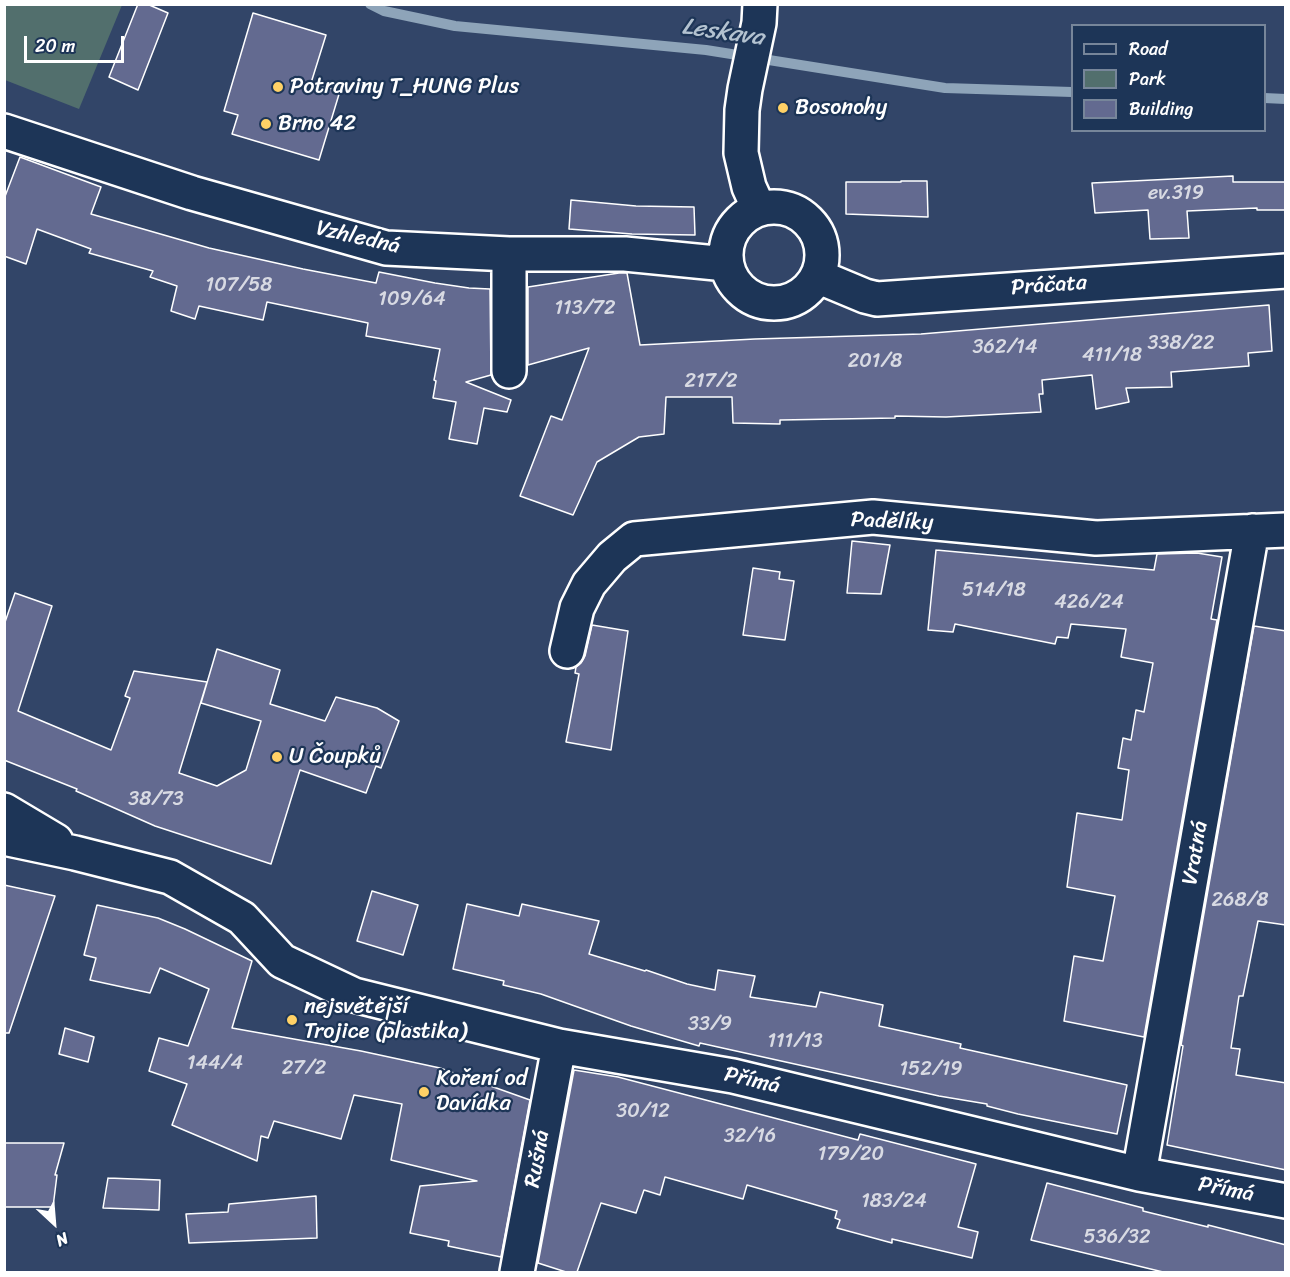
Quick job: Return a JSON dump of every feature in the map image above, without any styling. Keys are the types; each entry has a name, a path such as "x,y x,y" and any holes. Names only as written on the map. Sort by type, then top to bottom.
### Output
{"street":[{"path":"759,209 749,187 741,153 742,110 759,23 760,4"},
{"name":"Vzhledná","path":"4,130 192,193 386,249 509,254 625,254 726,264"},
{"path":"774,207 788,209 801,215 812,225 819,238 822,252 817,276 811,286 792,300 770,303 748,295 739,288 726,264 726,252 732,230 749,213 759,209 774,207"},
{"path":"509,254 509,370"},
{"name":"Práčata","path":"817,276 877,299 1286,271"},
{"name":"Padělíky","path":"567,651 577,608 589,584 612,557 634,539 873,517 1096,538 1286,530"},
{"name":"Vratná","path":"1139,1174 1252,531"},
{"path":"4,810 75,853"},
{"path":"4,838 75,853"},
{"name":"Přímá","path":"75,853 170,877 242,918 282,961 354,995 559,1046 733,1076 1139,1174 1286,1201"},
{"name":"Rušná","path":"517,1272 559,1046"}],"green space":[{"path":"4,5 122,5 79,109 5,80"}],"building":[{"path":"138,4 147,4 168,13 138,90 109,77"},
{"name":"Potraviny T_HUNG Plus","path":"253,13 326,35 311,83 340,91 319,160 232,134 238,115 224,111"},
{"path":"20,157 101,187 91,214 209,248 376,283 379,272 435,283 490,289 491,375 466,382 511,400 507,412 484,408 477,444 449,439 456,402 433,398 440,349 366,336 368,323 267,302 263,320 199,306 195,319 171,311 177,286 150,277 153,271 89,253 91,249 37,229 26,264 4,256 4,199"},
{"path":"1233,176 1233,182 1286,182 1286,210 1257,210 1257,208 1187,211 1189,238 1150,239 1148,210 1095,213 1092,183"},
{"path":"927,181 928,217 846,214 846,182"},
{"path":"571,200 636,206 694,207 695,235 632,234 569,229"},
{"path":"627,273 640,345 921,334 1269,305 1272,351 1248,353 1249,366 1171,372 1172,387 1126,388 1129,402 1096,409 1092,375 1042,380 1043,394 1039,394 1041,412 946,417 895,416 895,418 780,420 780,424 733,423 732,397 666,397 664,434 639,437 597,462 573,515 520,496 551,416 562,420 589,348 528,365 528,287"},
{"path":"852,541 890,545 881,594 847,593"},
{"path":"936,550 1154,570 1157,554 1197,553 1222,557 1211,619 1217,620 1144,1037 1064,1021 1074,956 1103,961 1115,896 1067,887 1077,813 1122,820 1129,770 1118,768 1123,738 1131,740 1136,710 1144,712 1153,663 1121,657 1126,629 1071,624 1068,638 1057,637 1055,644 955,624 953,632 928,630"},
{"path":"753,568 780,572 779,579 794,581 785,640 743,635"},
{"path":"15,593 52,606 18,711 111,750 130,698 125,696 134,671 207,682 179,773 217,786 246,770 261,721 201,703 217,649 280,670 270,704 325,721 336,697 377,708 399,721 381,768 376,766 366,793 300,770 271,864 155,826 76,791 77,789 4,760 4,625"},
{"path":"592,625 628,631 611,750 566,742 579,674 575,673 576,667 585,656"},
{"path":"1254,626 1286,631 1286,925 1258,921 1243,996 1239,996 1231,1048 1240,1049 1236,1075 1286,1083 1286,1170 1167,1145 1183,1046 1181,1045"},
{"path":"4,885 55,896 9,1033 4,1033"},
{"path":"372,891 418,905 403,955 357,941"},
{"path":"467,904 519,916 522,904 599,921 589,954 687,984 715,990 718,970 755,976 750,997 816,1007 820,992 883,1005 879,1026 961,1044 960,1048 1127,1085 1117,1134 700,1043 699,1046 631,1026 541,994 503,985 504,981 453,969"},
{"path":"97,905 158,918 252,961 232,1028 440,1068 530,1100 501,1257 448,1246 449,1241 410,1233 420,1186 477,1181 391,1160 402,1104 354,1095 341,1139 274,1121 268,1138 261,1136 257,1161 172,1125 187,1084 149,1071 159,1038 188,1046 209,989 160,968 150,993 90,980 96,958 84,955"},
{"path":"65,1028 94,1037 88,1062 59,1054"},
{"path":"574,1070 618,1077 858,1140 860,1134 976,1164 958,1227 978,1232 972,1258 892,1239 892,1243 837,1228 840,1220 835,1218 837,1211 747,1185 743,1199 665,1177 660,1195 644,1190 636,1213 601,1203 577,1272 566,1272 538,1263"},
{"path":"4,1143 64,1143 55,1175 57,1175 53,1207 4,1207"},
{"path":"108,1178 160,1180 159,1210 103,1208"},
{"path":"1047,1183 1143,1208 1143,1211 1286,1245 1286,1272 1163,1272 1031,1240"},
{"path":"316,1196 317,1238 189,1243 186,1214 228,1212 229,1204"}],"waterway":[{"name":"Leskava","path":"370,4 384,11 455,26 706,50 945,88 1071,92"},
{"name":"Leskava","path":"1266,98 1286,99"}],"place":[{"name":"Potraviny T_HUNG Plus","path":"278,87"},
{"name":"Bosonohy","path":"783,108"},
{"name":"Brno 42","path":"266,124"},
{"name":"U Čoupků","path":"277,757"},
{"name":"nejsvětější Trojice (plastika)","path":"292,1020"},
{"name":"Koření od Davídka","path":"424,1092"}]}
